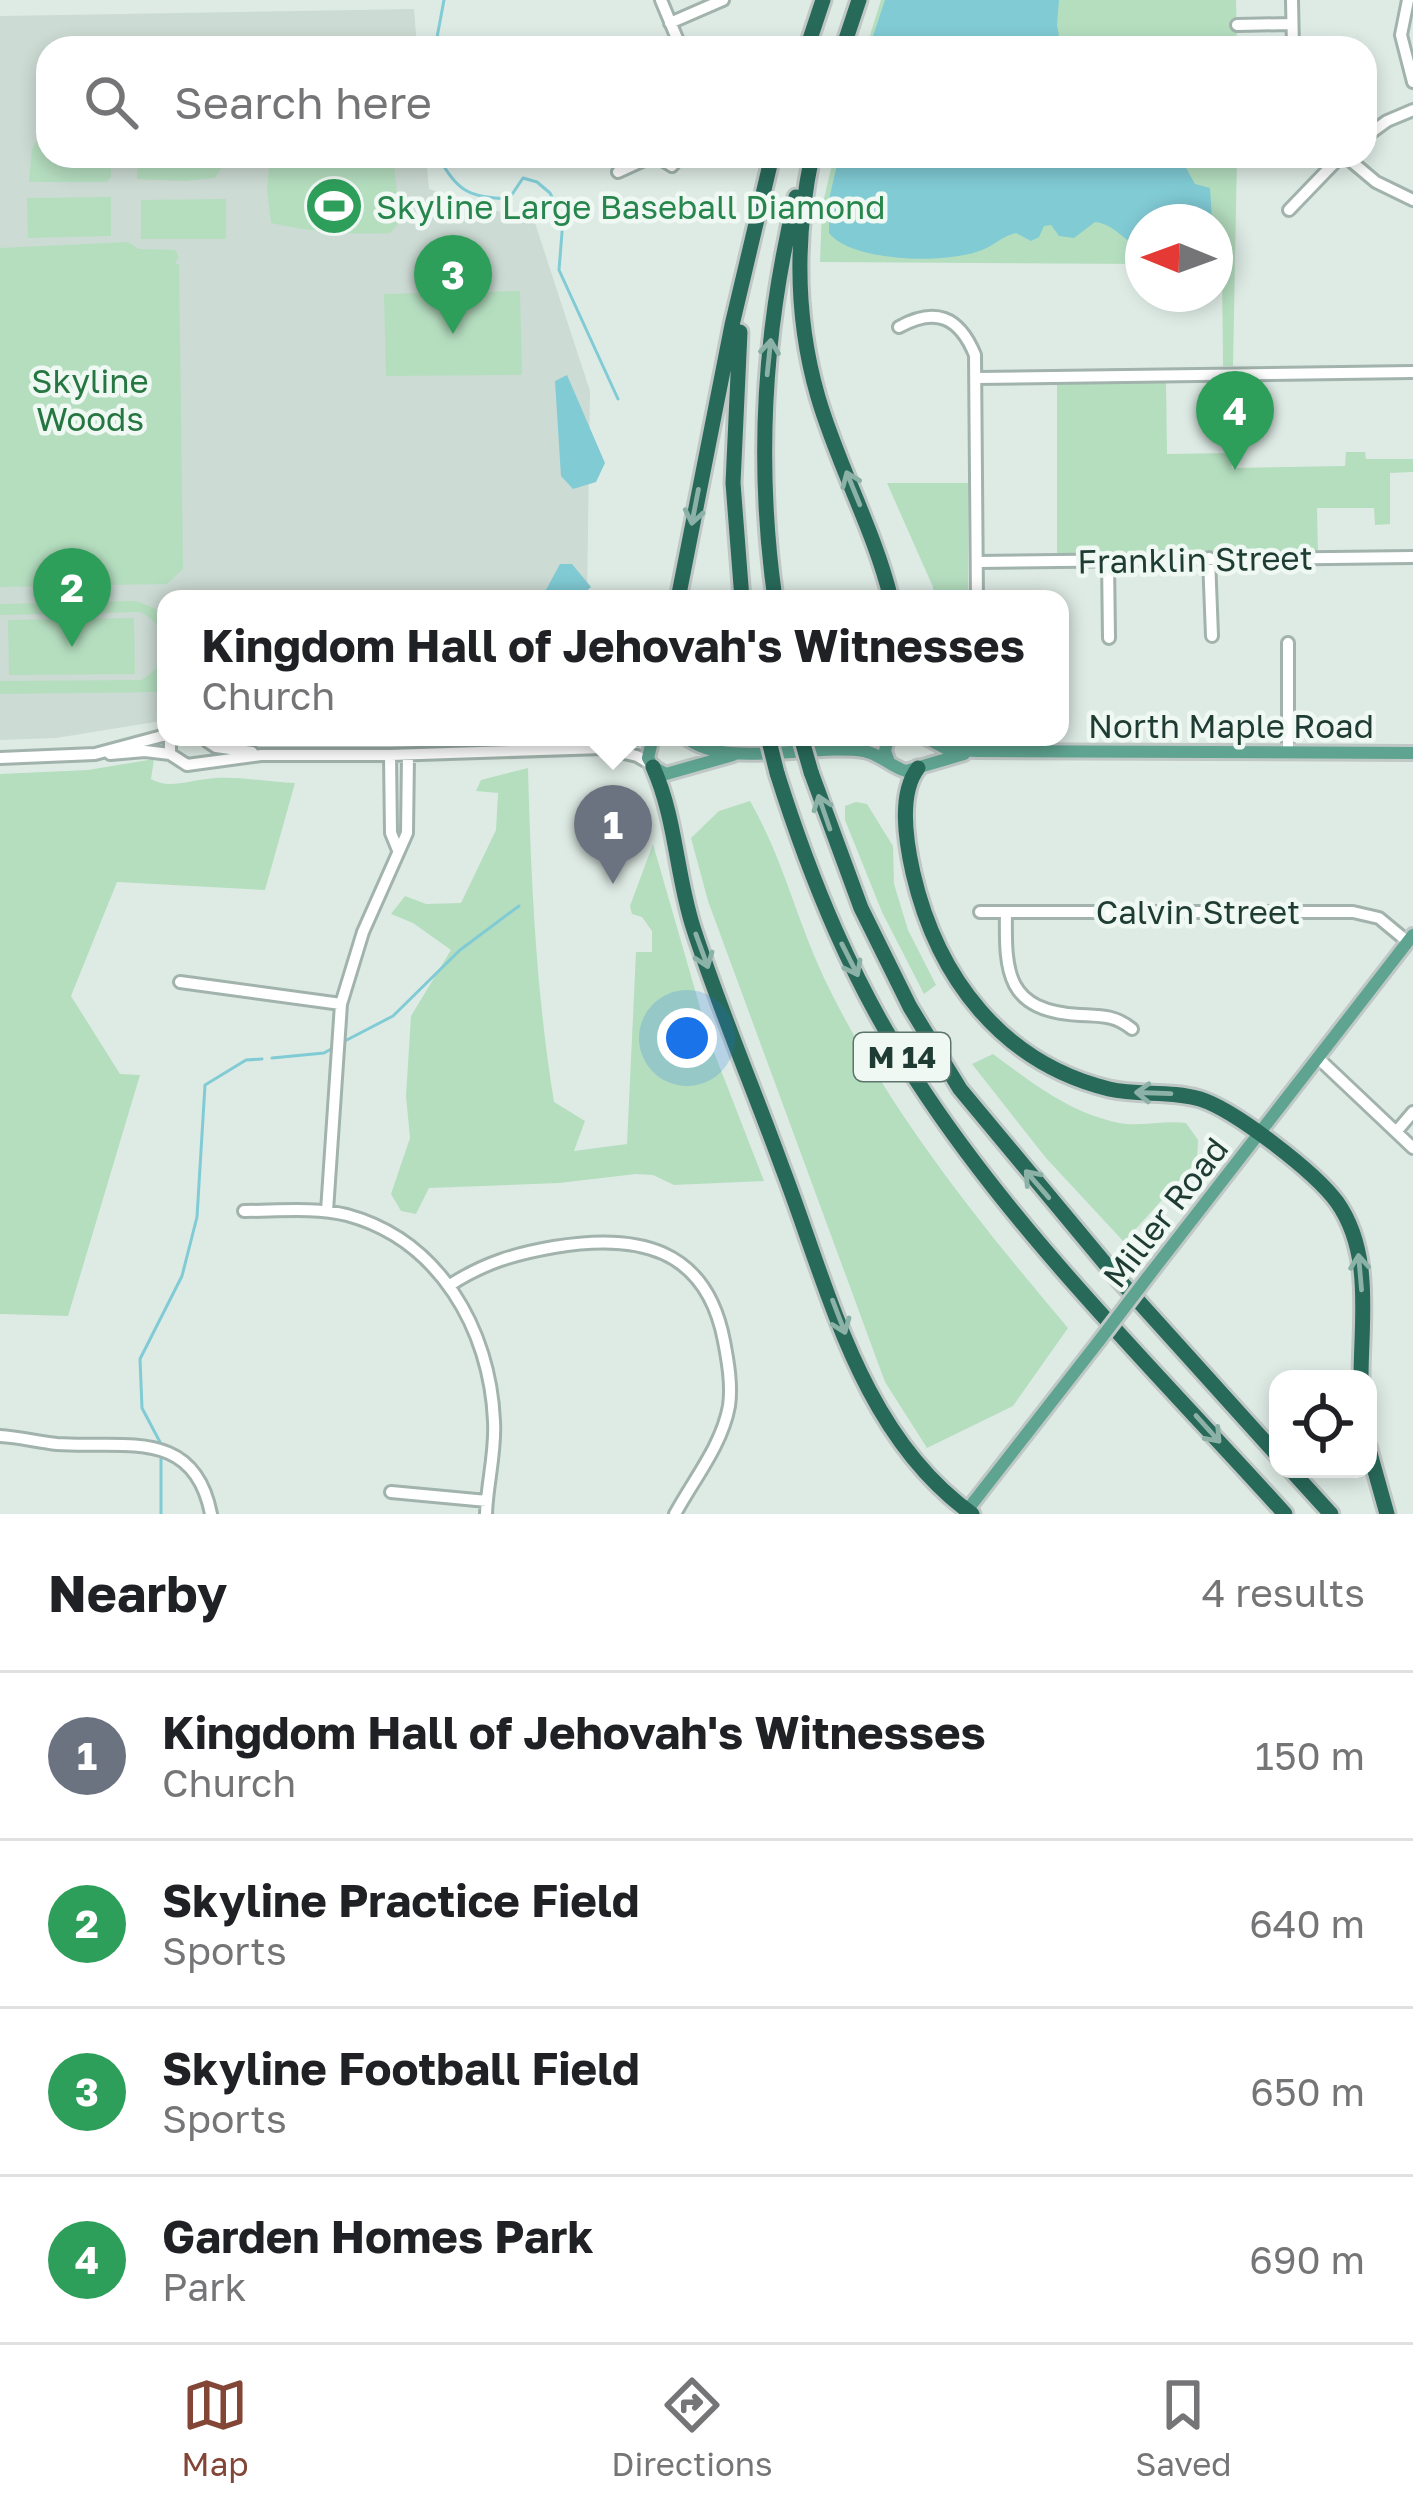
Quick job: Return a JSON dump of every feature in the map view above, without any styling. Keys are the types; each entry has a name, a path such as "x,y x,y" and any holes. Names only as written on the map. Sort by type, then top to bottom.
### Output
{"highway":[{"path":"811,36 823,0"},
{"path":"847,36 859,0"},
{"path":"680,590 769,168"},
{"path":"774,590 766,517 767,376 787,234 806,168"},
{"path":"808,168 799,237 806,346 818,398 888,590"},
{"path":"741,590 733,483 734,411 753,228"},
{"name":"M 14","path":"770,746 816,889 914,1078 1001,1196 1285,1514"},
{"name":"M 14","path":"804,746 844,870 910,1007 960,1089 1113,1273 1269,1446"},
{"path":"652,765 666,797 693,925 861,1375 902,1447 968,1513"},
{"path":"919,767 906,791 910,861 927,925 968,1000 1051,1070 1121,1092 1204,1101 1259,1135 1314,1178 1334,1198 1360,1256 1361,1370"},
{"path":"1298,1478 1331,1514"},
{"path":"1377,1478 1387,1514"}],"main road":[{"path":"649,746 652,765 666,774 681,771 692,752 689,746"},
{"name":"North Maple Road","path":"700,746 740,753 864,751 906,771 978,746"},
{"name":"North Maple Road","path":"826,750 841,746"},
{"path":"886,746 890,764"},
{"name":"North Maple Road","path":"919,767 927,757 926,746"},
{"name":"North Maple Road","path":"941,746 1413,753"},
{"name":"North Maple Road","path":"681,771 740,753"},
{"name":"Miller Road","path":"968,1513 1410,939"}],"street":[{"path":"661,0 676,36"},
{"path":"670,22 723,0"},
{"path":"1292,0 1292,36"},
{"path":"1408,0 1401,35 1413,82"},
{"path":"1238,25 1290,24"},
{"path":"1377,129 1413,110"},
{"path":"617,172 626,168"},
{"path":"1289,210 1331,168"},
{"path":"1358,168 1413,200"},
{"path":"899,327 917,316 945,318 966,336 975,355 977,590"},
{"path":"977,377 1413,372"},
{"name":"Franklin Street","path":"977,562 1413,556"},
{"path":"1209,558 1212,636"},
{"path":"1108,560 1109,638"},
{"path":"1288,643 1288,751"},
{"path":"95,754 157,739"},
{"path":"169,746 170,754"},
{"path":"200,762 203,746"},
{"path":"215,746 261,754"},
{"path":"0,758 145,751 170,754 180,763 261,754 409,755 610,746"},
{"path":"603,748 652,765"},
{"path":"390,755 391,833 398,850"},
{"path":"327,1211 341,1004 409,814 409,755"},
{"name":"Calvin Street","path":"980,912 1353,912 1379,918 1410,939"},
{"path":"1006,912 1007,974 1027,998 1052,1014 1117,1017 1132,1029"},
{"path":"180,982 341,1004"},
{"path":"1319,1059 1413,1148"},
{"path":"1396,1132 1413,1112"},
{"path":"244,1211 327,1211 369,1223 398,1237 450,1285 469,1316 493,1402 487,1508 391,1492"},
{"path":"450,1285 491,1261 515,1254 610,1240 661,1251 681,1263 715,1306 728,1361 729,1403 722,1430 675,1514"},
{"path":"0,1436 57,1444 156,1446 188,1466 202,1485 211,1514"}],"shaded area":[{"path":"414,9 416,36 36,36 36,168 427,168 429,189 535,223 590,391 587,590 157,590 157,722 56,738 0,740 0,16"}],"green space":[{"path":"881,0 1236,0 1237,36 870,36"},
{"path":"36,142 36,168 111,168 111,177 107,182 29,182"},
{"path":"137,168 221,168 215,178 137,179"},
{"name":"Skyline Large Baseball Diamond","path":"269,168 394,168 400,222 390,233 375,234 271,223"},
{"path":"831,168 1237,168 1233,366 1223,366 1222,312 1233,312 1233,204 1125,204 1125,264 820,262 822,207"},
{"path":"111,197 111,236 28,238 27,198"},
{"path":"226,199 226,239 141,239 141,200"},
{"name":"Skyline Woods","path":"128,242 139,249 175,250 179,257 175,263 179,265 183,569 167,584 0,587 0,248"},
{"path":"520,291 522,375 386,376 384,294"},
{"path":"1166,381 1167,454 1230,453 1232,468 1345,466 1346,452 1365,452 1366,459 1413,459 1413,472 1390,473 1390,524 1375,525 1374,508 1317,508 1318,554 1057,556 1057,382"},
{"path":"887,483 968,483 968,590 933,587"},
{"path":"136,601 157,610 157,626 140,612 0,615 0,604"},
{"path":"134,618 135,674 9,675 8,620"},
{"path":"157,666 157,692 0,694 0,681 141,680"},
{"path":"154,759 151,779 164,784 228,778 295,783 265,890 117,882 71,996 120,1074 140,1075 68,1316 0,1314 0,774 88,770"},
{"path":"528,768 543,1019 554,1102 585,1121 574,1151 627,1144 636,952 652,952 652,931 642,917 632,914 630,906 653,844 710,1042 764,1181 674,1185 653,1175 636,1174 559,1183 429,1188 416,1214 401,1211 391,1194 410,1138 406,1096 411,1016 451,950 413,923 391,914 405,896 426,904 461,903 496,830 498,793 476,791 481,780"},
{"path":"750,801 825,980 877,1074 967,1204 1068,1328 1013,1406 927,1448 885,1382 708,901 691,838 719,811"},
{"path":"867,804 893,846 894,884 908,930 936,985 924,994 882,912 845,820 845,806"},
{"path":"993,1054 1052,1096 1084,1112 1127,1124 1186,1123 1198,1140 1197,1161 1124,1242 1046,1158 972,1064"}],"water":[{"path":"885,0 1059,0 1059,36 873,36"},
{"path":"836,168 1186,168 1195,184 1210,188 1211,204 1125,204 1125,238 1095,222 1074,238 1059,236 1051,225 1031,241 1016,233 967,255 925,259 858,250 829,233 829,199"},
{"path":"567,375 605,463 596,482 573,489 561,476 555,381"},
{"path":"560,564 572,564 591,587 588,590 546,590"}],"waterway":[{"path":"437,36 444,0"},
{"path":"445,168 458,185 474,194 509,199 523,178 550,193 563,220 559,270 618,399"},
{"path":"341,1043 393,1016 460,950 519,906"},
{"path":"272,1058 333,1048"},
{"path":"161,1444 142,1408 140,1359 182,1276 197,1217 205,1085 246,1060 262,1059"},
{"path":"161,1454 161,1514"}],"place":[{"name":"Skyline Large Baseball Diamond","path":"334,206"},
{"name":"Skyline Football Field","path":"453,334"},
{"name":"Garden Homes Park","path":"1235,470"},
{"name":"Skyline Practice Field","path":"72,647"},
{"name":"Kingdom Hall of Jehovah's Witnesses","path":"613,884"}]}
